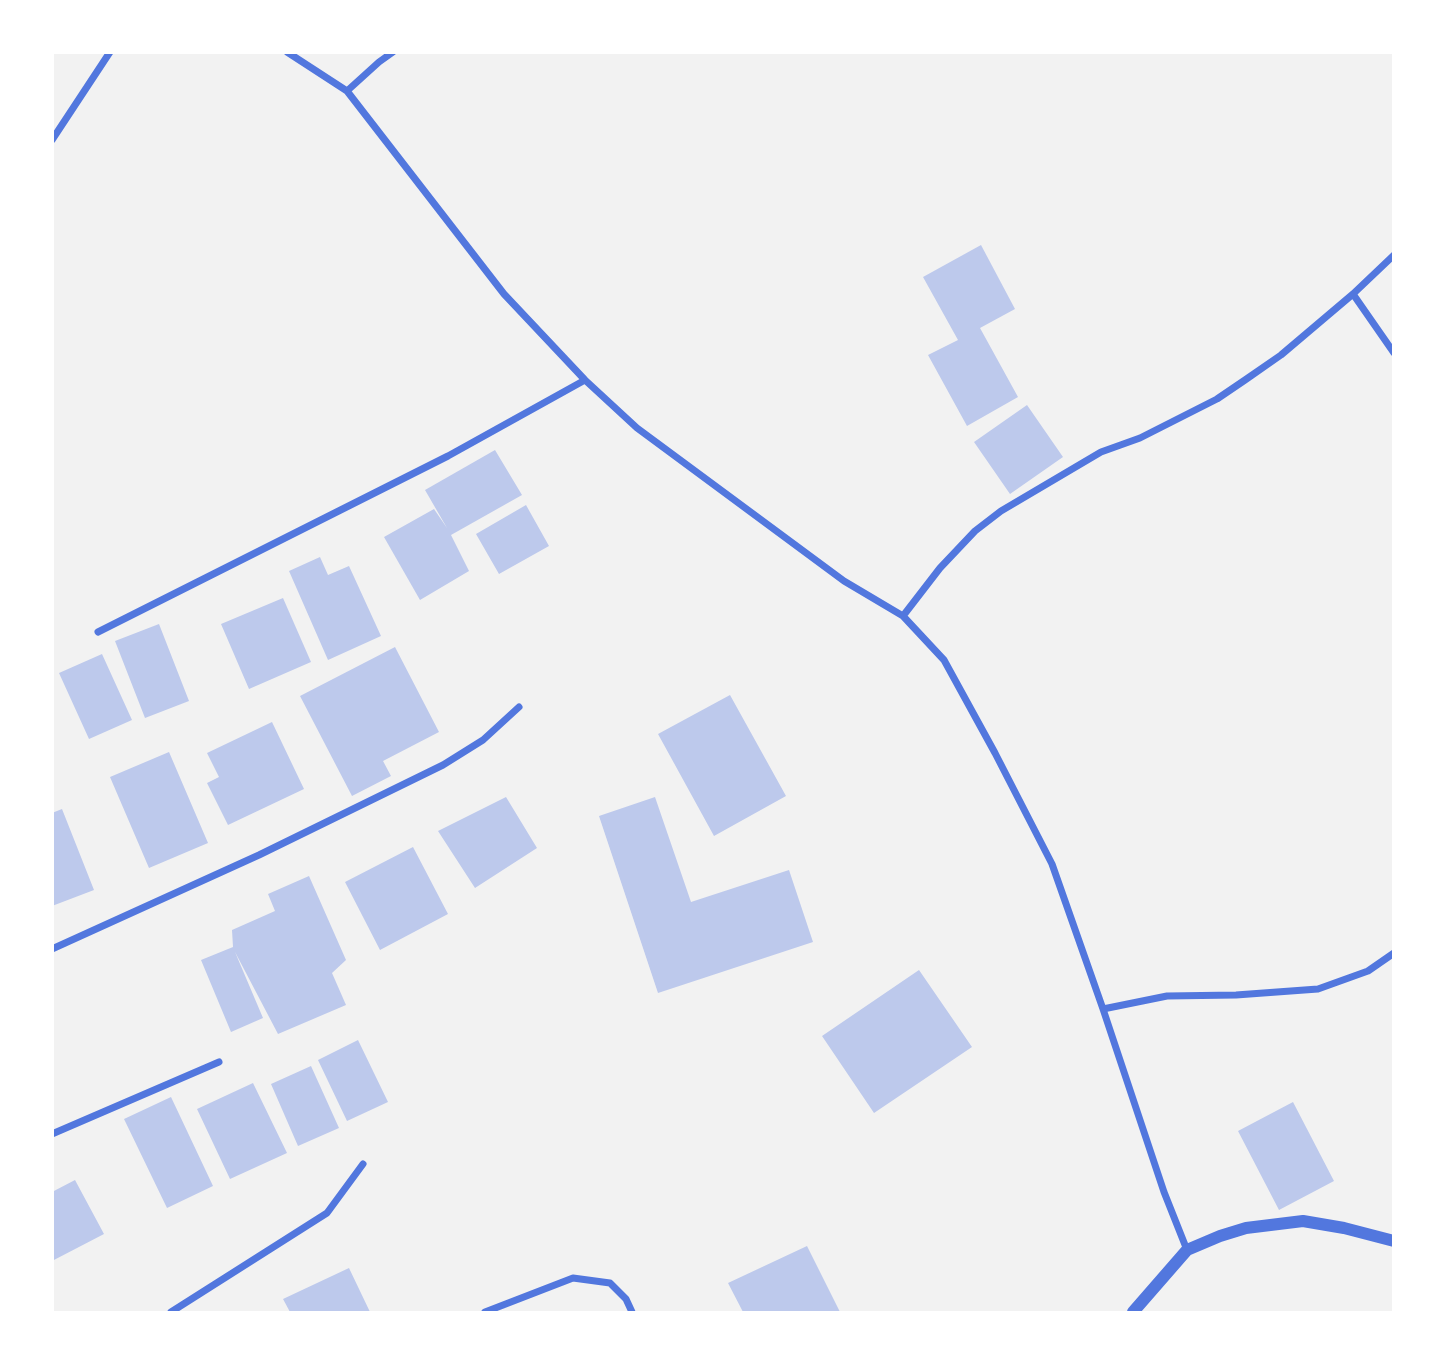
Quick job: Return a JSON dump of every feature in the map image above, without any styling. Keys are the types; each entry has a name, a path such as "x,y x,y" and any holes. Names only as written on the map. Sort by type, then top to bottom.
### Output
{"street":[{"path":"52,140 110,52"},
{"path":"287,52 347,92 505,294 585,380 637,428 845,581 903,616 944,660 1052,864 1164,1192 1187,1250"},
{"path":"347,92 393,52"},
{"path":"903,616 940,568 975,531 1001,511 1101,452 1140,438 1217,399 1281,355 1394,255"},
{"path":"1353,294 1394,353"},
{"path":"98,632 448,456 585,380"},
{"path":"52,949 259,855 443,765 483,740 519,707"},
{"path":"1103,1009 1167,996 1236,995 1318,989 1368,971 1394,953"},
{"path":"52,1134 219,1062"},
{"path":"171,1312 327,1213 363,1164"},
{"path":"1133,1312 1187,1250 1246,1227 1303,1221 1394,1241"},
{"path":"485,1312 573,1278 610,1283 626,1299 632,1312"}],"building":[{"path":"981,245 1015,309 980,328 1018,397 967,426 928,355 958,340 923,277"},
{"path":"1027,405 1063,457 1010,494 974,442"},
{"path":"495,450 522,495 451,535 469,571 420,600 384,537 434,509 447,528 425,490"},
{"path":"526,505 549,546 499,574 476,534"},
{"path":"320,557 328,575 349,566 381,636 328,660 289,571"},
{"path":"283,598 311,662 249,689 221,624"},
{"path":"159,624 189,701 145,718 115,641"},
{"path":"395,647 439,732 383,761 391,776 352,796 300,696"},
{"path":"102,654 132,720 89,739 59,673"},
{"path":"730,695 786,796 714,836 658,734"},
{"path":"272,722 304,789 228,825 207,783 219,777 207,753"},
{"path":"169,752 208,843 149,868 110,777"},
{"path":"506,797 537,848 475,888 438,831"},
{"path":"655,797 691,902 789,870 813,942 658,993 599,816"},
{"path":"62,809 94,890 52,906 52,813"},
{"path":"413,847 448,914 380,950 345,882"},
{"path":"309,876 346,960 332,973 346,1005 278,1034 235,952 263,1018 231,1032 201,960 233,947 232,930 275,911 268,894"},
{"path":"919,970 972,1047 874,1113 822,1036"},
{"path":"358,1040 388,1102 347,1121 318,1060"},
{"path":"311,1066 339,1128 298,1146 271,1084"},
{"path":"253,1083 287,1153 230,1179 197,1109"},
{"path":"171,1097 213,1186 167,1208 124,1119"},
{"path":"1293,1102 1334,1181 1279,1210 1238,1131"},
{"path":"75,1180 104,1234 52,1261 52,1192"},
{"path":"807,1246 840,1312 743,1312 728,1283"},
{"path":"349,1268 370,1312 290,1312 283,1299"}]}
